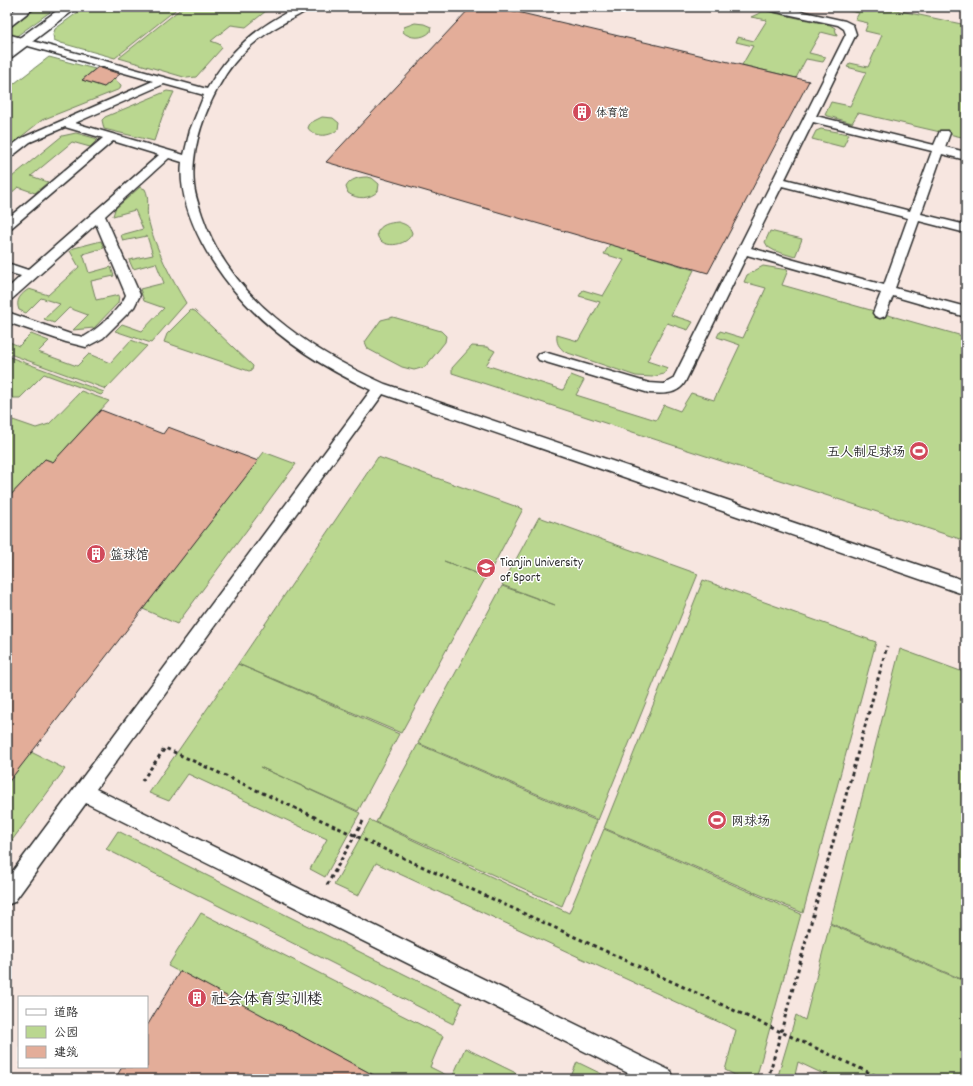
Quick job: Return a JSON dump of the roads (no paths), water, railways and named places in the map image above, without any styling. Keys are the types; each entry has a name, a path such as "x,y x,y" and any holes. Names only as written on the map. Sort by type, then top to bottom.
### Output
{"main road":[{"path":"7,22 28,7"},
{"path":"7,54 71,7"}],"lane":[{"path":"305,7 284,17 244,45 228,62 210,93 196,125 189,160 188,172 190,196 204,238 228,275 264,314 321,358 354,377 380,388 966,588"},
{"path":"544,356 649,388 666,389 678,382 852,34 849,27 841,23 768,7"},
{"path":"961,7 966,8"},
{"path":"7,36 210,93"},
{"path":"7,155 26,140 163,80"},
{"path":"810,118 966,156"},
{"path":"64,124 189,160"},
{"path":"880,313 944,133"},
{"path":"7,225 111,137"},
{"path":"7,296 167,154"},
{"path":"778,181 966,229"},
{"path":"7,317 71,339 86,342 98,335 129,304 133,295 98,215"},
{"path":"744,250 966,312"},
{"path":"7,267 30,275"},
{"path":"7,895 380,388"},
{"path":"82,792 663,1079"}],"place":[{"name":"体育馆","path":"582,112"},
{"name":"五人制足球场","path":"919,451"},
{"name":"篮球馆","path":"96,554"},
{"name":"Tianjin University of Sport","path":"486,568"},
{"name":"网球场","path":"717,820"},
{"name":"社会体育实训楼","path":"197,998"}]}
